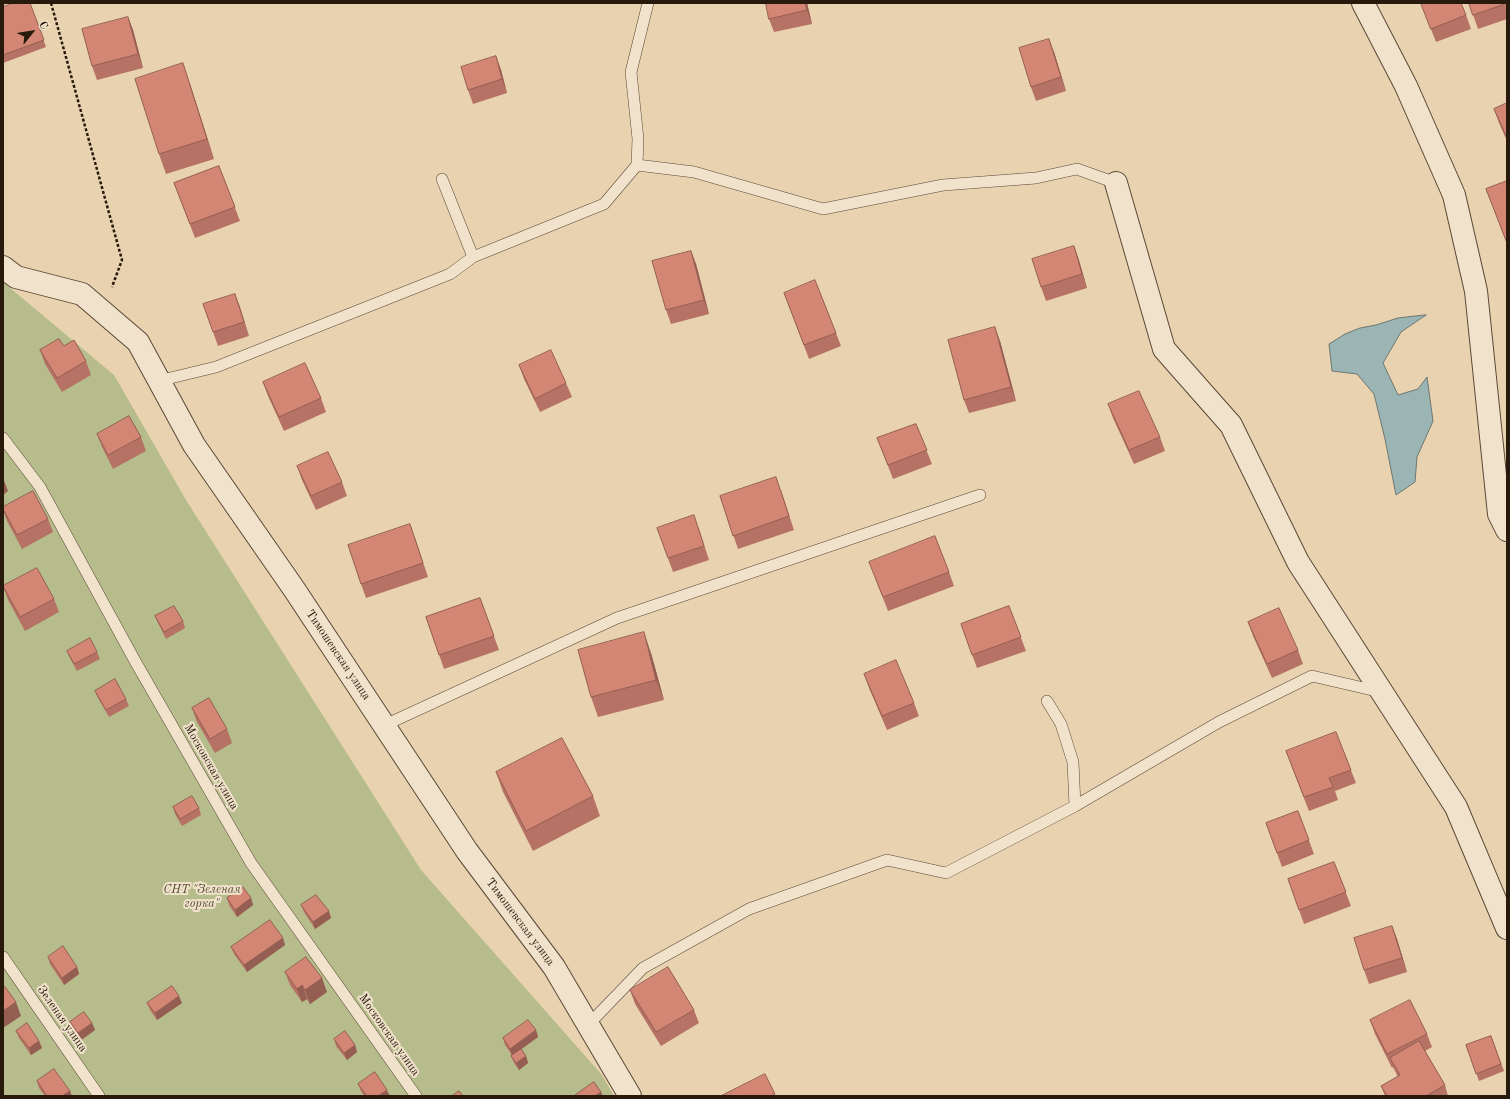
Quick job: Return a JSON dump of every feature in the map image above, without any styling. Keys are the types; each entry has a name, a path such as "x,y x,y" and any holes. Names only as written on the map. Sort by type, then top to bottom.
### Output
{"street":[{"path":"1363,3 1406,86 1454,194 1476,291 1499,514 1507,530"},
{"path":"1116,183 1164,349 1230,426 1298,562 1456,808 1507,928"},
{"name":"Тимошевская улица","path":"3,267 16,277 82,294 138,342 194,445 294,589 467,851 554,967 588,1025 624,1094"}],"lane":[{"path":"158,381 216,367 450,274 473,257 604,204 637,164 638,139 631,72 648,3"},
{"path":"637,164 694,172 823,209 943,185 1036,178 1077,169 1116,183"},
{"path":"442,179 473,257"},
{"name":"Московская улица","path":"3,438 40,487 134,661 251,863 416,1096"},
{"path":"384,725 617,618 980,495"},
{"path":"588,1025 643,968 749,909 887,860 946,874 1075,806 1219,722 1312,676 1382,692"},
{"path":"1046,701 1061,724 1073,762 1075,806"},
{"name":"Зеленая улица","path":"3,957 100,1096"}],"path":[{"path":"51,3 122,260 103,312"}],"green space":[{"name":"СНТ \"Зеленая горка\"","path":"3,282 114,375 186,500 421,870 602,1075 614,1096 3,1096"}],"water":[{"path":"1426,315 1401,332 1383,363 1398,395 1418,389 1427,377 1433,421 1417,457 1415,482 1396,495 1374,394 1357,374 1332,371 1329,344 1345,334 1360,328 1398,318"}],"building":[{"path":"14,3 30,3 44,40 3,55 3,7"},
{"path":"766,3 805,3 807,10 769,19"},
{"path":"1421,3 1461,3 1466,15 1431,29"},
{"path":"1469,3 1505,3 1505,4 1473,15"},
{"path":"128,17 138,54 92,66 82,29"},
{"path":"1049,39 1061,77 1031,87 1019,48"},
{"path":"496,56 502,79 468,90 461,67"},
{"path":"183,63 207,139 159,154 135,79"},
{"path":"1507,103 1507,138 1494,109"},
{"path":"219,166 235,207 190,224 174,183"},
{"path":"1507,181 1507,243 1486,189"},
{"path":"1074,246 1082,274 1041,287 1032,259"},
{"path":"691,251 704,300 666,310 652,261"},
{"path":"815,280 836,333 804,345 784,293"},
{"path":"235,294 244,322 213,332 203,304"},
{"path":"995,327 1011,387 964,400 948,340"},
{"path":"59,339 64,346 74,340 86,361 57,378 40,350"},
{"path":"551,350 566,383 535,399 519,365"},
{"path":"305,363 321,398 279,417 263,382"},
{"path":"1139,391 1160,437 1129,450 1108,404"},
{"path":"129,416 141,437 108,455 97,434"},
{"path":"916,424 927,450 888,465 877,438"},
{"path":"328,452 342,482 311,496 297,466"},
{"path":"776,477 789,516 733,536 720,496"},
{"path":"33,491 48,519 17,535 3,507"},
{"path":"694,515 704,546 668,558 657,528"},
{"path":"410,524 423,563 361,584 348,545"},
{"path":"935,536 949,572 883,597 869,562"},
{"path":"37,568 54,599 20,617 3,586"},
{"path":"480,598 494,636 439,655 426,617"},
{"path":"174,606 183,621 164,632 155,616"},
{"path":"1009,606 1021,637 972,655 961,624"},
{"path":"1279,608 1298,650 1267,664 1248,622"},
{"path":"644,632 656,680 591,697 578,650"},
{"path":"90,638 97,652 74,664 67,651"},
{"path":"896,660 914,703 882,716 864,674"},
{"path":"115,679 126,699 106,710 95,691"},
{"path":"209,698 227,729 210,739 192,708"},
{"path":"1336,732 1351,770 1329,778 1333,787 1304,797 1286,751"},
{"path":"562,738 593,796 526,831 496,772"},
{"path":"192,796 199,808 180,819 173,807"},
{"path":"1298,811 1309,840 1277,853 1266,823"},
{"path":"1334,862 1346,892 1299,910 1288,879"},
{"path":"243,887 251,898 235,910 227,898"},
{"path":"316,895 329,911 313,922 301,905"},
{"path":"270,920 283,938 244,965 231,947"},
{"path":"1392,926 1402,958 1364,970 1354,938"},
{"path":"63,946 77,967 62,978 48,957"},
{"path":"306,957 322,978 305,990 302,985 297,989 285,972"},
{"path":"668,967 694,1010 656,1032 630,990"},
{"path":"172,986 179,996 155,1013 147,1003"},
{"path":"5,987 16,1002 3,1011 3,988"},
{"path":"1410,1000 1427,1034 1387,1054 1370,1020"},
{"path":"84,1012 92,1023 78,1033 70,1022"},
{"path":"528,1020 536,1030 510,1049 503,1038"},
{"path":"27,1023 39,1041 29,1048 16,1031"},
{"path":"345,1031 355,1045 344,1053 334,1039"},
{"path":"1491,1036 1501,1064 1476,1074 1466,1045"},
{"path":"1419,1041 1445,1085 1426,1096 1387,1096 1381,1086 1400,1075 1390,1058"},
{"path":"521,1049 526,1056 516,1063 511,1056"},
{"path":"54,1069 70,1091 62,1096 47,1096 37,1081"},
{"path":"375,1072 387,1090 378,1096 367,1096 358,1084"},
{"path":"765,1074 775,1094 770,1096 721,1096"},
{"path":"594,1082 601,1092 595,1096 574,1096"},
{"path":"459,1091 463,1096 452,1096"}]}
